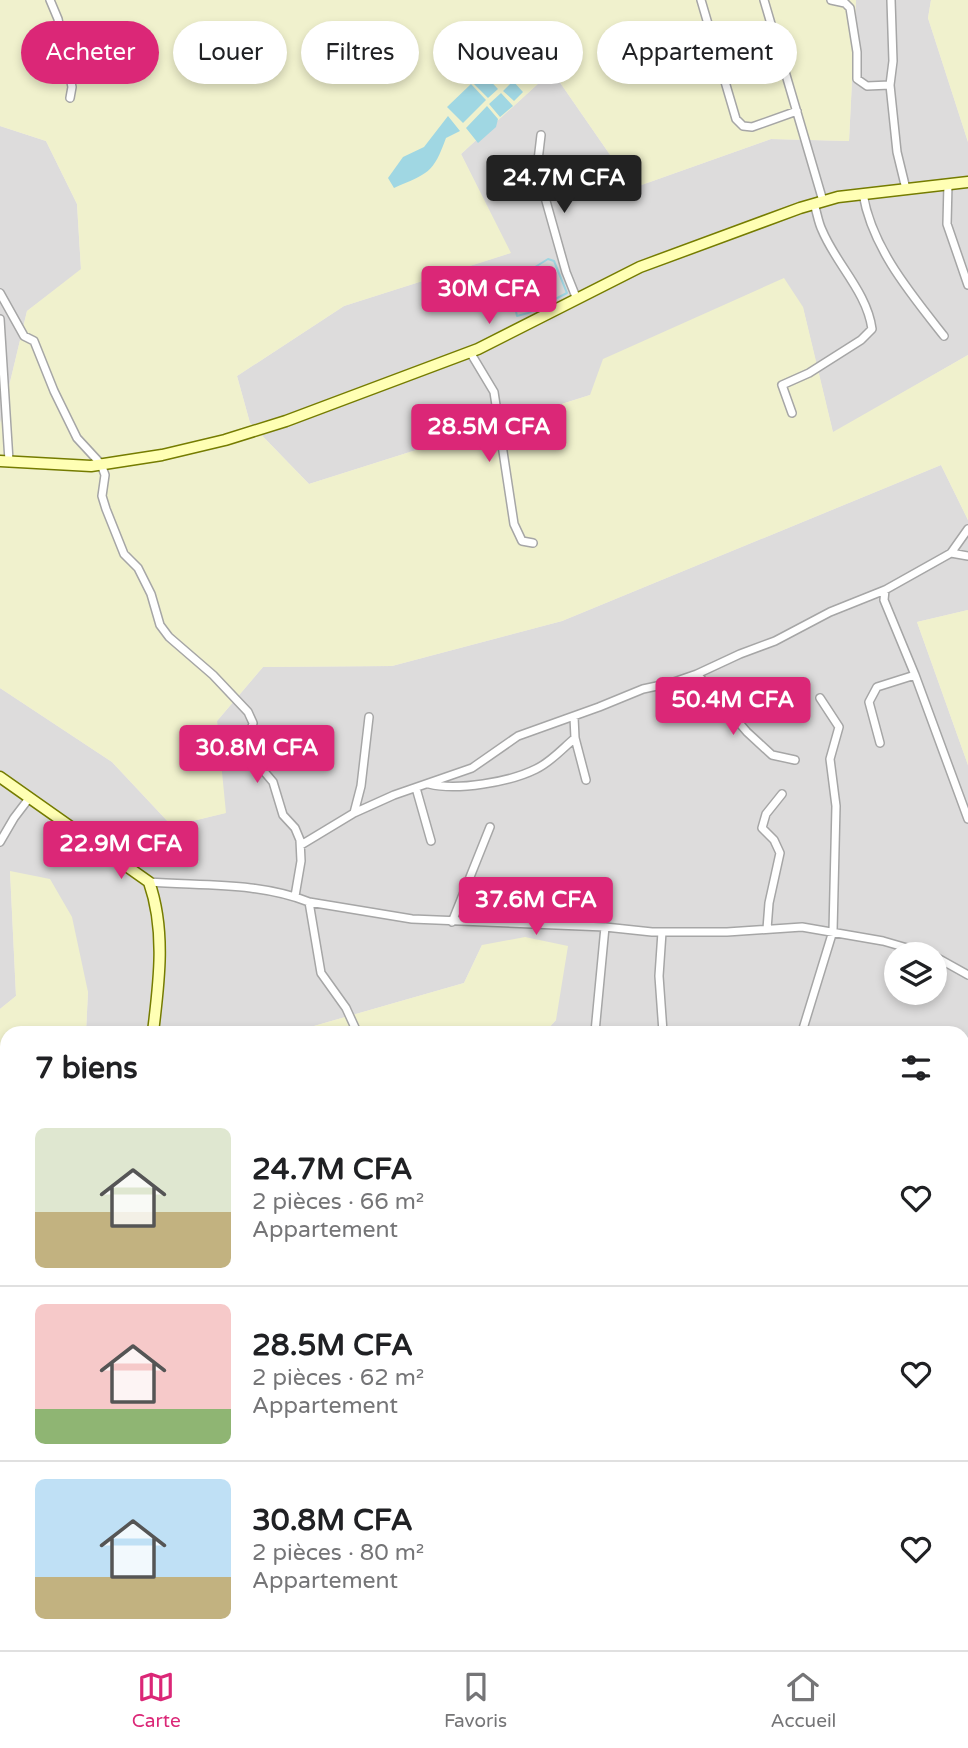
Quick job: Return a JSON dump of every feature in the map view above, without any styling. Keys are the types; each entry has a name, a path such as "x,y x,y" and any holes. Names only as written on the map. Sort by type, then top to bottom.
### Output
{"main road":[{"path":"5,461 75,466 101,464 162,455 286,421 470,352 640,267 818,202 968,182"},
{"path":"0,777 149,882 159,922 159,966 154,1026"}],"street":[{"path":"50,0 58,19 72,87 70,98"},
{"path":"701,0 736,119 743,127 752,127 797,111"},
{"path":"765,0 797,111 822,231 861,297 872,329 861,340 810,373 782,386 792,413"},
{"path":"831,0 849,8 857,52 858,79 867,86 890,85"},
{"path":"891,0 893,61 890,85 897,152 906,189"},
{"path":"541,135 537,169 566,272 576,297"},
{"path":"948,184 947,224 968,285"},
{"path":"863,194 867,218 887,256 944,336"},
{"path":"0,293 24,335 34,341 77,438 101,464 105,475 103,496 106,509 124,554 138,568 151,594 160,625 169,637 213,675 248,712 253,723 249,738 251,746 262,769 273,782 283,815 295,828 301,845 295,896"},
{"path":"0,319 5,461"},
{"path":"470,352 494,392 514,524 522,541 533,543"},
{"path":"301,845 354,813 482,762 518,736 643,689 697,674 781,638 830,612 885,590 951,553 968,529"},
{"path":"951,553 968,556"},
{"path":"885,590 884,600 968,819"},
{"path":"697,674 747,732 772,755 794,760"},
{"path":"880,743 869,702 877,687 915,675"},
{"path":"804,1026 832,931 836,806 830,759 839,727 820,698"},
{"path":"354,813 361,786 369,717"},
{"path":"574,717 575,738 586,780"},
{"path":"429,783 461,788 510,779 537,769 575,738"},
{"path":"416,788 431,841"},
{"path":"767,929 769,903 780,853 774,840 762,828 766,814 782,794"},
{"path":"0,842 30,797"},
{"path":"452,922 490,827"},
{"path":"149,882 222,886 295,896 309,902 412,919 662,932 727,932 802,926 889,942"},
{"path":"309,902 321,973 346,1007 354,1026"},
{"path":"596,1026 605,927"},
{"path":"662,932 659,976 663,1026"},
{"path":"947,963 968,975"}],"shaded area":[{"path":"856,0 931,0 928,18 968,142 968,355 833,433 803,308 590,395 309,484 250,423 237,376 344,306 510,253 461,154 538,84 561,84 633,188 771,139 849,141"},
{"path":"0,126 46,141 77,204 81,270 27,311 0,424"},
{"path":"941,465 968,520 968,610 917,622 968,765 968,1026 550,1026 556,1020 482,945 464,983 314,1026 86,1026 88,992 10,871 16,996 0,1009 0,688 112,762 172,826 225,813 217,721 263,667 392,666 562,621"}],"green space":[{"path":"0,0 856,0 849,141 771,139 633,188 561,84 583,84 583,21 433,21 433,84 538,84 461,154 511,253 344,306 237,376 250,423 309,484 590,395 603,359 784,278 803,307 833,432 968,355 968,520 941,465 562,621 392,666 263,667 217,721 226,813 172,826 112,762 0,688 0,424 27,311 81,269 77,204 46,141 0,126"},
{"path":"931,0 968,0 968,142 928,18"},
{"path":"968,610 968,765 917,622"},
{"path":"10,871 50,879 72,917 88,992 86,1026 0,1026 0,1009 16,996"},
{"path":"525,937 568,946 556,1020 550,1026 314,1026 464,983 482,945"}],"water":[{"path":"471,84 486,100 463,123 447,107"},
{"path":"474,84 493,84 498,89 488,98"},
{"path":"510,84 516,84 523,92 514,101 503,91"},
{"path":"501,93 513,106 500,117 489,104"},
{"path":"487,106 498,119 496,127 478,143 466,128"},
{"path":"448,116 460,131 446,138 437,159 428,171 394,188 388,178 403,157 424,147"}],"waterway":[{"path":"548,259 554,261 567,293 517,316 515,307 525,301 526,297 518,282 527,272 548,259"}]}
